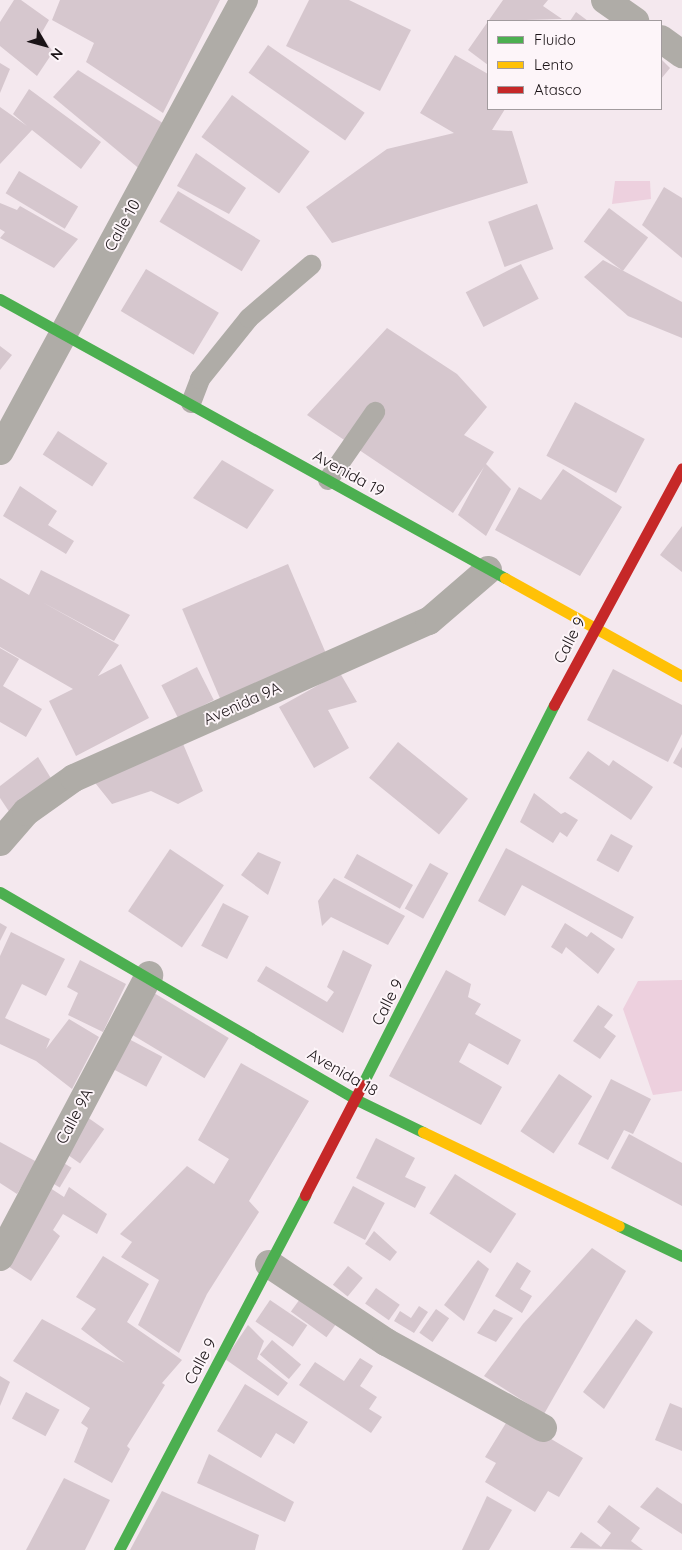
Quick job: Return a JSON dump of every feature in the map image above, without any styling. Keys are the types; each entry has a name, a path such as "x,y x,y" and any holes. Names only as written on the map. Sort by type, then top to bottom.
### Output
{"street":[{"name":"Calle 10","path":"0,451 244,0"},
{"path":"604,0 634,20"},
{"path":"662,40 682,54"},
{"name":"Avenida 19","path":"0,299 682,676"},
{"name":"Calle 9","path":"120,1550 356,1099 594,626 682,468"},
{"name":"Avenida 9A","path":"0,842 26,812 74,778 429,621 488,570"},
{"name":"Avenida 18","path":"0,892 149,975 356,1099 682,1256"},
{"name":"Calle 9A","path":"0,1257 149,975"},
{"path":"269,1264 386,1342 543,1428"}],"lane":[{"path":"191,403 200,379 249,318 311,265"},
{"path":"328,480 375,412"}],"shaded area":[{"path":"615,181 650,181 651,199 612,204"},
{"path":"682,980 682,1091 653,1095 623,1009 638,981"}],"building":[{"path":"14,0 21,0 49,20 41,34 53,52 37,76 0,46 0,22"},
{"path":"60,0 220,0 163,113 86,62 94,43 52,20"},
{"path":"309,0 349,0 411,30 380,91 286,46"},
{"path":"503,0 548,0 543,6 562,19 489,20"},
{"path":"576,12 587,20 571,20"},
{"path":"487,22 487,64 468,50"},
{"path":"268,45 365,113 345,141 248,73"},
{"path":"455,55 487,73 487,110 504,110 492,130 512,131 528,183 332,243 306,207 387,149 454,133 420,113"},
{"path":"662,60 670,68 662,78"},
{"path":"0,63 10,69 0,93"},
{"path":"78,70 166,125 142,171 53,97"},
{"path":"29,89 101,142 81,169 32,130 0,164 0,107 27,126 13,114"},
{"path":"232,95 310,151 279,193 201,137"},
{"path":"196,153 246,188 229,214 177,186"},
{"path":"19,171 78,207 65,229 6,193"},
{"path":"664,187 682,198 682,258 642,225"},
{"path":"178,191 260,240 242,271 159,222"},
{"path":"0,203 17,210 20,206 78,239 54,268 0,238 5,232 0,229"},
{"path":"537,204 553,249 505,267 488,222"},
{"path":"609,208 648,237 623,271 584,242"},
{"path":"603,260 682,302 682,338 628,316 584,277"},
{"path":"521,264 539,299 483,327 466,292"},
{"path":"146,269 219,313 194,355 121,311"},
{"path":"387,328 457,374 487,407 464,435 494,452 486,464 511,489 486,536 458,515 484,467 453,513 307,415"},
{"path":"0,346 12,355 0,370"},
{"path":"575,402 645,439 616,493 546,456"},
{"path":"58,431 107,463 92,487 43,454"},
{"path":"222,460 274,490 247,529 193,498"},
{"path":"563,469 622,507 580,576 495,530 519,487 541,500"},
{"path":"20,486 57,511 48,525 74,541 66,554 3,516"},
{"path":"682,526 682,572 660,555"},
{"path":"288,564 329,660 223,705 182,609"},
{"path":"41,570 130,615 114,641 42,602 119,645 98,676 121,664 149,718 76,756 49,701 73,689 0,647 0,578 29,595"},
{"path":"0,648 19,659 3,686 42,709 26,737 0,722"},
{"path":"197,667 214,700 178,718 161,685"},
{"path":"613,669 682,705 682,734 668,762 587,720"},
{"path":"340,673 357,702 328,710 349,748 314,768 279,707"},
{"path":"181,739 203,791 178,804 151,791 112,804 92,779"},
{"path":"398,742 468,799 439,834 369,778"},
{"path":"682,747 682,768 673,763"},
{"path":"588,751 609,766 613,760 653,787 631,820 569,778"},
{"path":"38,757 52,780 10,813 0,798 0,786"},
{"path":"534,793 561,814 565,812 578,820 567,837 560,832 553,843 520,822"},
{"path":"611,834 633,846 618,872 596,860"},
{"path":"506,848 634,917 622,939 522,885 505,916 478,901"},
{"path":"170,849 224,885 182,948 128,911"},
{"path":"258,852 281,862 268,895 241,875"},
{"path":"357,854 413,885 400,909 344,878"},
{"path":"430,863 448,873 423,919 405,908"},
{"path":"334,878 405,916 388,945 331,917 322,926 318,901"},
{"path":"223,903 249,916 227,959 201,946"},
{"path":"0,923 7,927 0,941"},
{"path":"565,923 587,937 591,932 615,949 598,974 566,947 562,954 551,947"},
{"path":"11,932 65,959 46,996 22,984 5,1018 50,1039 46,1049 69,1019 99,1037 72,1089 36,1061 0,1044 0,956"},
{"path":"343,950 372,965 343,1033 257,981 266,966 327,1002 334,992 327,987"},
{"path":"80,960 126,984 103,1032 68,1015 78,993 67,987"},
{"path":"446,970 471,984 468,997 481,1004 475,1014 521,1040 508,1065 469,1043 459,1062 502,1087 481,1125 389,1076"},
{"path":"149,990 229,1038 205,1078 125,1030"},
{"path":"598,1005 613,1015 604,1027 616,1036 600,1059 573,1041"},
{"path":"127,1038 162,1057 146,1087 111,1068"},
{"path":"241,1063 309,1101 249,1201 259,1212 207,1294 179,1353 138,1325 159,1280 121,1257 132,1242 120,1234 187,1166 214,1184 229,1159 198,1140"},
{"path":"559,1074 592,1096 554,1154 520,1131"},
{"path":"611,1079 651,1099 633,1134 624,1130 608,1160 578,1144"},
{"path":"87,1117 104,1129 80,1163 63,1151"},
{"path":"629,1134 682,1163 682,1206 611,1168"},
{"path":"376,1138 415,1158 405,1177 426,1187 415,1208 356,1178"},
{"path":"0,1142 37,1162 17,1194 0,1183"},
{"path":"57,1159 72,1168 60,1187 45,1179"},
{"path":"455,1174 516,1214 491,1253 429,1213"},
{"path":"47,1186 64,1197 69,1187 107,1214 97,1234 63,1214 53,1230 60,1236 31,1281 0,1261"},
{"path":"353,1186 385,1203 365,1240 333,1223"},
{"path":"374,1231 397,1252 390,1261 365,1244"},
{"path":"592,1248 626,1271 544,1414 484,1376 523,1324"},
{"path":"103,1256 149,1284 127,1322 182,1360 162,1383 165,1385 127,1446 130,1449 112,1483 74,1462 88,1428 81,1423 90,1408 13,1361 42,1319 125,1363 81,1329 96,1309 76,1297"},
{"path":"478,1260 489,1269 464,1321 444,1305"},
{"path":"517,1262 531,1271 520,1289 532,1296 522,1313 495,1296"},
{"path":"348,1266 363,1278 348,1297 333,1285"},
{"path":"376,1288 400,1305 389,1320 365,1304"},
{"path":"305,1292 341,1318 326,1337 291,1311"},
{"path":"270,1300 307,1325 293,1347 255,1322"},
{"path":"419,1306 428,1312 414,1333 394,1321 400,1311 411,1318"},
{"path":"436,1309 449,1318 432,1342 419,1333"},
{"path":"494,1309 513,1318 496,1342 477,1333"},
{"path":"636,1319 653,1332 604,1409 583,1392"},
{"path":"248,1325 264,1341 257,1359 288,1383 278,1396 225,1359"},
{"path":"272,1340 301,1364 289,1379 260,1355"},
{"path":"360,1358 373,1366 360,1386 377,1397 369,1409 382,1417 371,1433 299,1385 315,1362 344,1381"},
{"path":"0,1376 10,1382 0,1406"},
{"path":"245,1384 308,1422 294,1444 276,1433 261,1458 217,1431"},
{"path":"26,1392 60,1410 45,1436 12,1418"},
{"path":"670,1403 682,1408 682,1451 655,1440"},
{"path":"511,1415 583,1458 559,1497 548,1491 535,1512 485,1482 496,1463 485,1457"},
{"path":"209,1454 294,1502 285,1522 197,1483"},
{"path":"64,1478 110,1500 85,1550 26,1550"},
{"path":"657,1487 682,1504 682,1534 640,1507"},
{"path":"162,1491 259,1535 255,1550 130,1550"},
{"path":"487,1496 512,1510 489,1550 462,1550"},
{"path":"609,1505 640,1528 631,1541 643,1550 570,1548 581,1532 601,1547 611,1533 597,1522"}],"traffic: fast":[{"path":"0,299 505,578"},
{"path":"362,1085 554,705"},
{"path":"0,892 355,1099 423,1132"},
{"path":"119,1550 305,1195"},
{"path":"619,1226 682,1256"}],"traffic: slow":[{"path":"505,578 682,676"},
{"path":"423,1132 619,1226"}],"traffic: jam":[{"path":"554,705 682,468"},
{"path":"305,1195 362,1085"}]}
